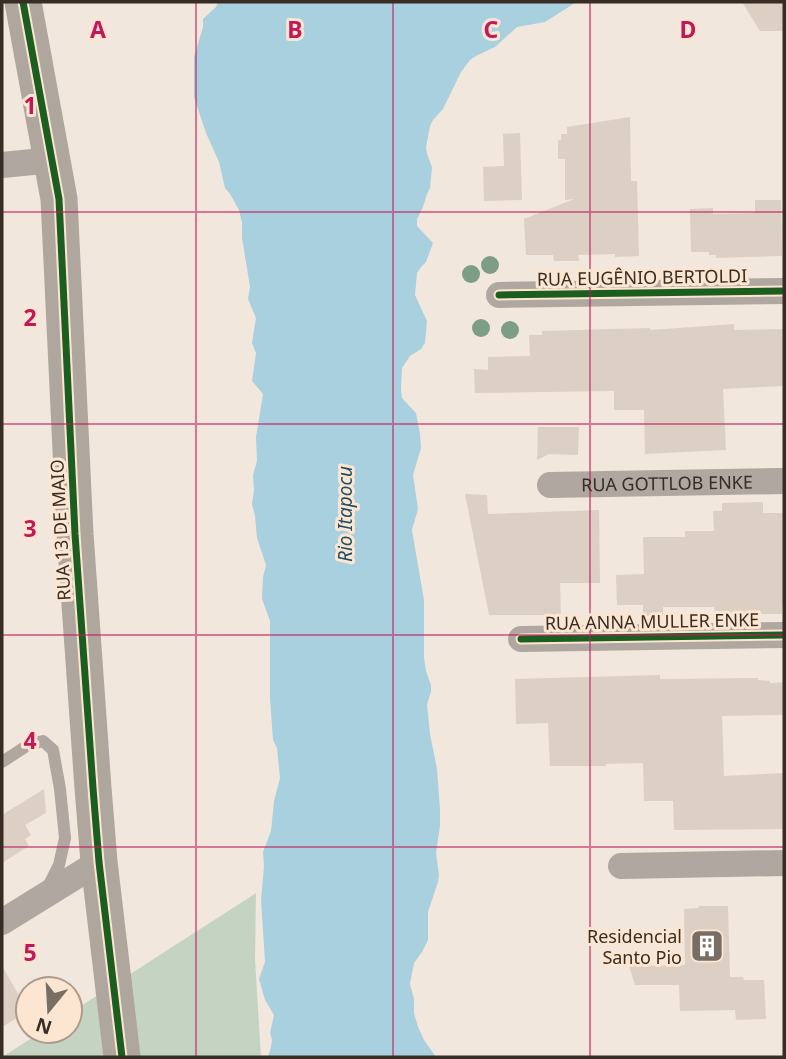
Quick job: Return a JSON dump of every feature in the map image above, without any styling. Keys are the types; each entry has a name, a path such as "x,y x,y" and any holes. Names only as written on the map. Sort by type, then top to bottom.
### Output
{"main road":[{"name":"RUA 13 DE MAIO","path":"23,2 59,199 75,534 99,863 122,1057"}],"street":[{"path":"2,165 53,160"},
{"name":"RUA EUGÊNIO BERTOLDI","path":"499,295 784,291"},
{"name":"RUA GOTTLOB ENKE","path":"550,485 784,481"},
{"name":"RUA ANNA MULLER ENKE","path":"521,639 784,635"},
{"path":"2,922 99,863"},
{"path":"621,866 784,863"}],"lane":[{"path":"2,762 28,745 43,741 53,750 65,838 59,865 44,896"}],"green space":[{"path":"256,893 255,959 261,1057 2,1057 21,1045 84,1045 84,1004"}],"water":[{"name":"Rio Itapocu","path":"218,2 596,2 575,3 545,22 517,27 495,47 470,60 443,109 433,120 426,147 432,167 430,188 417,219 417,226 433,243 426,262 417,273 415,295 427,321 425,343 410,356 402,368 401,390 402,398 416,413 420,434 421,448 413,475 418,509 412,530 424,600 424,657 431,685 427,704 440,810 436,853 439,875 428,912 428,940 414,963 410,984 418,1027 436,1057 268,1057 274,1015 265,1000 259,979 265,962 261,900 263,852 271,831 280,778 277,748 273,740 270,698 270,621 262,599 266,565 257,538 252,504 253,475 257,461 256,437 263,394 252,381 256,353 252,343 256,318 248,299 250,287 239,210 225,188 219,162 194,97 194,57 203,19"}],"building":[{"path":"742,2 784,2 784,31 760,31"},
{"path":"630,117 631,181 637,181 639,256 578,255 579,261 554,261 553,255 526,255 524,219 574,199 565,200 565,159 558,159 558,140 561,140 561,134 567,134 567,127"},
{"path":"520,133 522,200 484,201 483,167 504,166 503,134"},
{"path":"755,200 781,200 782,256 716,258 716,255 709,255 709,252 691,252 690,209 713,208 713,214 755,213"},
{"path":"734,324 734,330 784,329 784,386 723,389 726,450 645,454 644,410 614,410 614,391 475,393 474,369 488,370 488,357 530,356 529,335 542,335 542,331 651,330"},
{"path":"538,427 579,427 578,455 549,454 537,460"},
{"path":"465,494 487,495 488,514 599,510 600,583 560,583 561,615 489,615"},
{"path":"763,502 763,513 784,513 782,614 715,614 714,607 663,607 663,616 643,616 643,605 617,605 616,575 644,574 643,537 685,537 685,531 714,531 713,511 722,511 722,503"},
{"path":"660,675 660,679 758,678 770,683 784,682 784,715 722,716 724,776 784,773 784,829 674,830 673,801 644,801 643,763 550,766 548,723 516,724 515,679"},
{"path":"44,789 46,813 25,825 31,835 25,839 29,846 2,863 2,815"},
{"path":"728,906 730,977 764,980 766,1019 736,1020 735,1010 680,1011 679,985 635,985 629,966 685,965 684,909"},
{"path":"2,966 14,987 14,1020 2,1027"}],"cycle path":[{"path":"23,2 59,199 75,534 93,788 122,1057"},
{"path":"499,295 784,291"},
{"path":"521,639 784,635"}],"place":[{"name":"Residencial Santo Pio","path":"707,946"}]}
